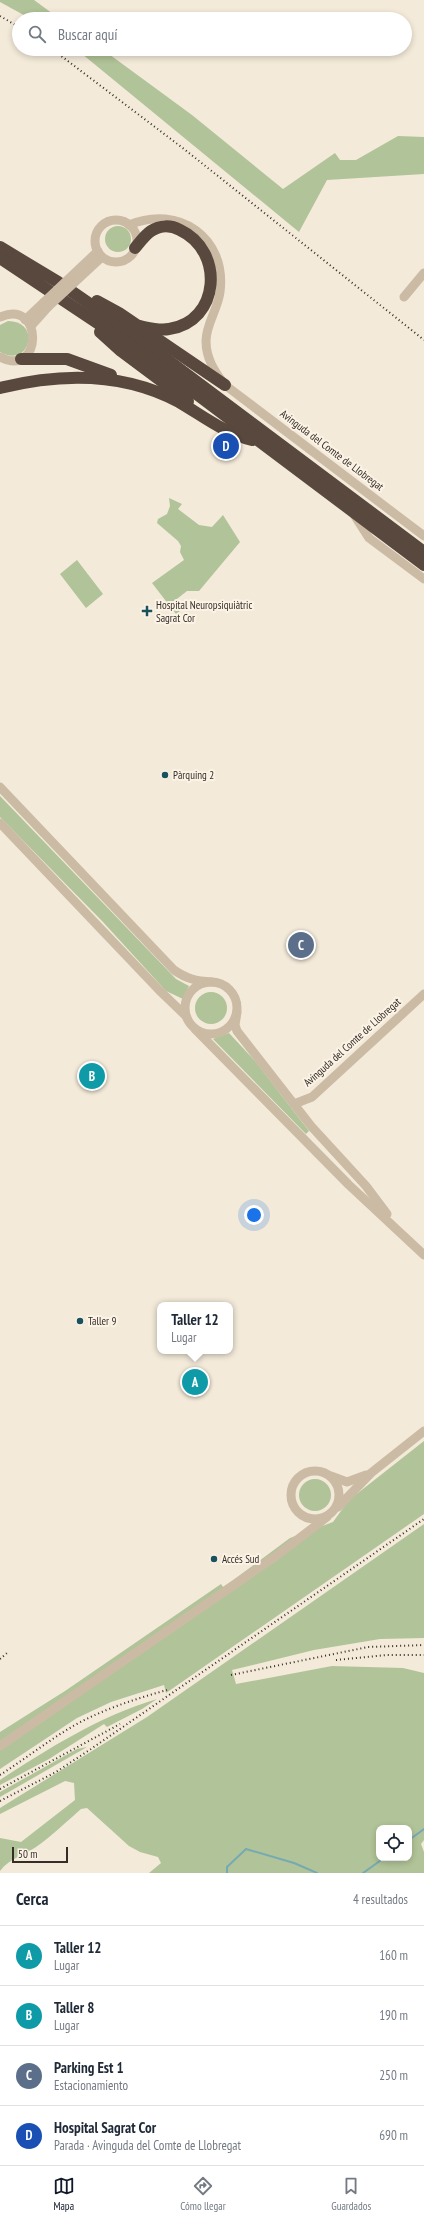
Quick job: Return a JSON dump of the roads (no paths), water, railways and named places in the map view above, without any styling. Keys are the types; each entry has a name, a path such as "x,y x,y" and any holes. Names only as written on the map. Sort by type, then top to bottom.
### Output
{"highway":[{"path":"135,248 150,231 159,227 178,229 186,233 201,245 208,258 212,272 210,294 206,304 191,320 178,327 168,330 154,330 139,326"},
{"path":"0,247 58,282 135,336 424,552"},
{"path":"0,258 138,350 258,442 424,565"},
{"path":"58,282 119,313 225,385"},
{"path":"78,310 120,351 184,398 212,423"},
{"path":"21,359 67,359 160,393 233,435 258,442"},
{"path":"0,388 60,377 101,379 132,384"}],"street":[{"path":"113,220 122,221 129,225 137,238 135,248 128,257 118,261 100,254 95,239 101,227 113,220"},
{"name":"Avinguda del Comte de Llobregat","path":"129,225 150,220 176,220 195,230 205,238 214,251 220,264 220,294 209,324 206,340 207,353 211,365 225,385 424,536"},
{"path":"28,323 100,254"},
{"path":"404,297 424,273"},
{"path":"0,317 13,314 28,323 34,335 33,345 28,353 21,359 2,359"},
{"path":"351,511 369,538 424,579"},
{"path":"0,788 174,970 185,978 194,981 212,982 228,988 234,995 237,1012 235,1026 237,1031 311,1126 366,1186 401,1232"},
{"path":"0,823 159,990 186,1016 195,1029 349,1184 424,1255"},
{"path":"186,1016 185,1008 191,993 196,987 212,982"},
{"name":"Avinguda del Comte de Llobregat","path":"294,1104 312,1097 424,994"},
{"path":"195,1029 208,1034 221,1032 232,1024 237,1012"},
{"path":"0,1746 173,1628 293,1542 330,1514 371,1473 424,1432"},
{"path":"293,1542 302,1526 302,1520 294,1509 290,1495 296,1480 310,1471 327,1474 347,1482 371,1473"},
{"path":"299,1514 313,1520 330,1514 338,1506 340,1491 337,1484 327,1474"}],"waterway":[{"path":"412,1838 424,1829"},
{"path":"227,1873 227,1867 246,1849 294,1863 317,1873"},
{"path":"363,1873 380,1861"}],"railway":[{"path":"0,16 12,23"},
{"path":"61,56 184,149 424,340"},
{"path":"0,1801 56,1772 91,1749 424,1519"},
{"path":"231,1675 368,1647 424,1645"},
{"path":"0,1659 7,1653"},
{"path":"336,1660 387,1655 424,1655"},
{"path":"0,1775 56,1737 86,1719 120,1705 167,1690"},
{"path":"0,1789 120,1724"}],"place":[{"name":"Hospital Sagrat Cor","path":"226,446"},
{"name":"Hospital Neuropsiquiàtric Sagrat Cor","path":"147,611"},
{"name":"Pàrquing 2","path":"165,775"},
{"name":"Parking Est 1","path":"301,945"},
{"name":"Taller 8","path":"92,1076"},
{"name":"Taller 9","path":"80,1321"},
{"name":"Taller 12","path":"195,1382"},
{"name":"Accés Sud","path":"214,1559"}]}
